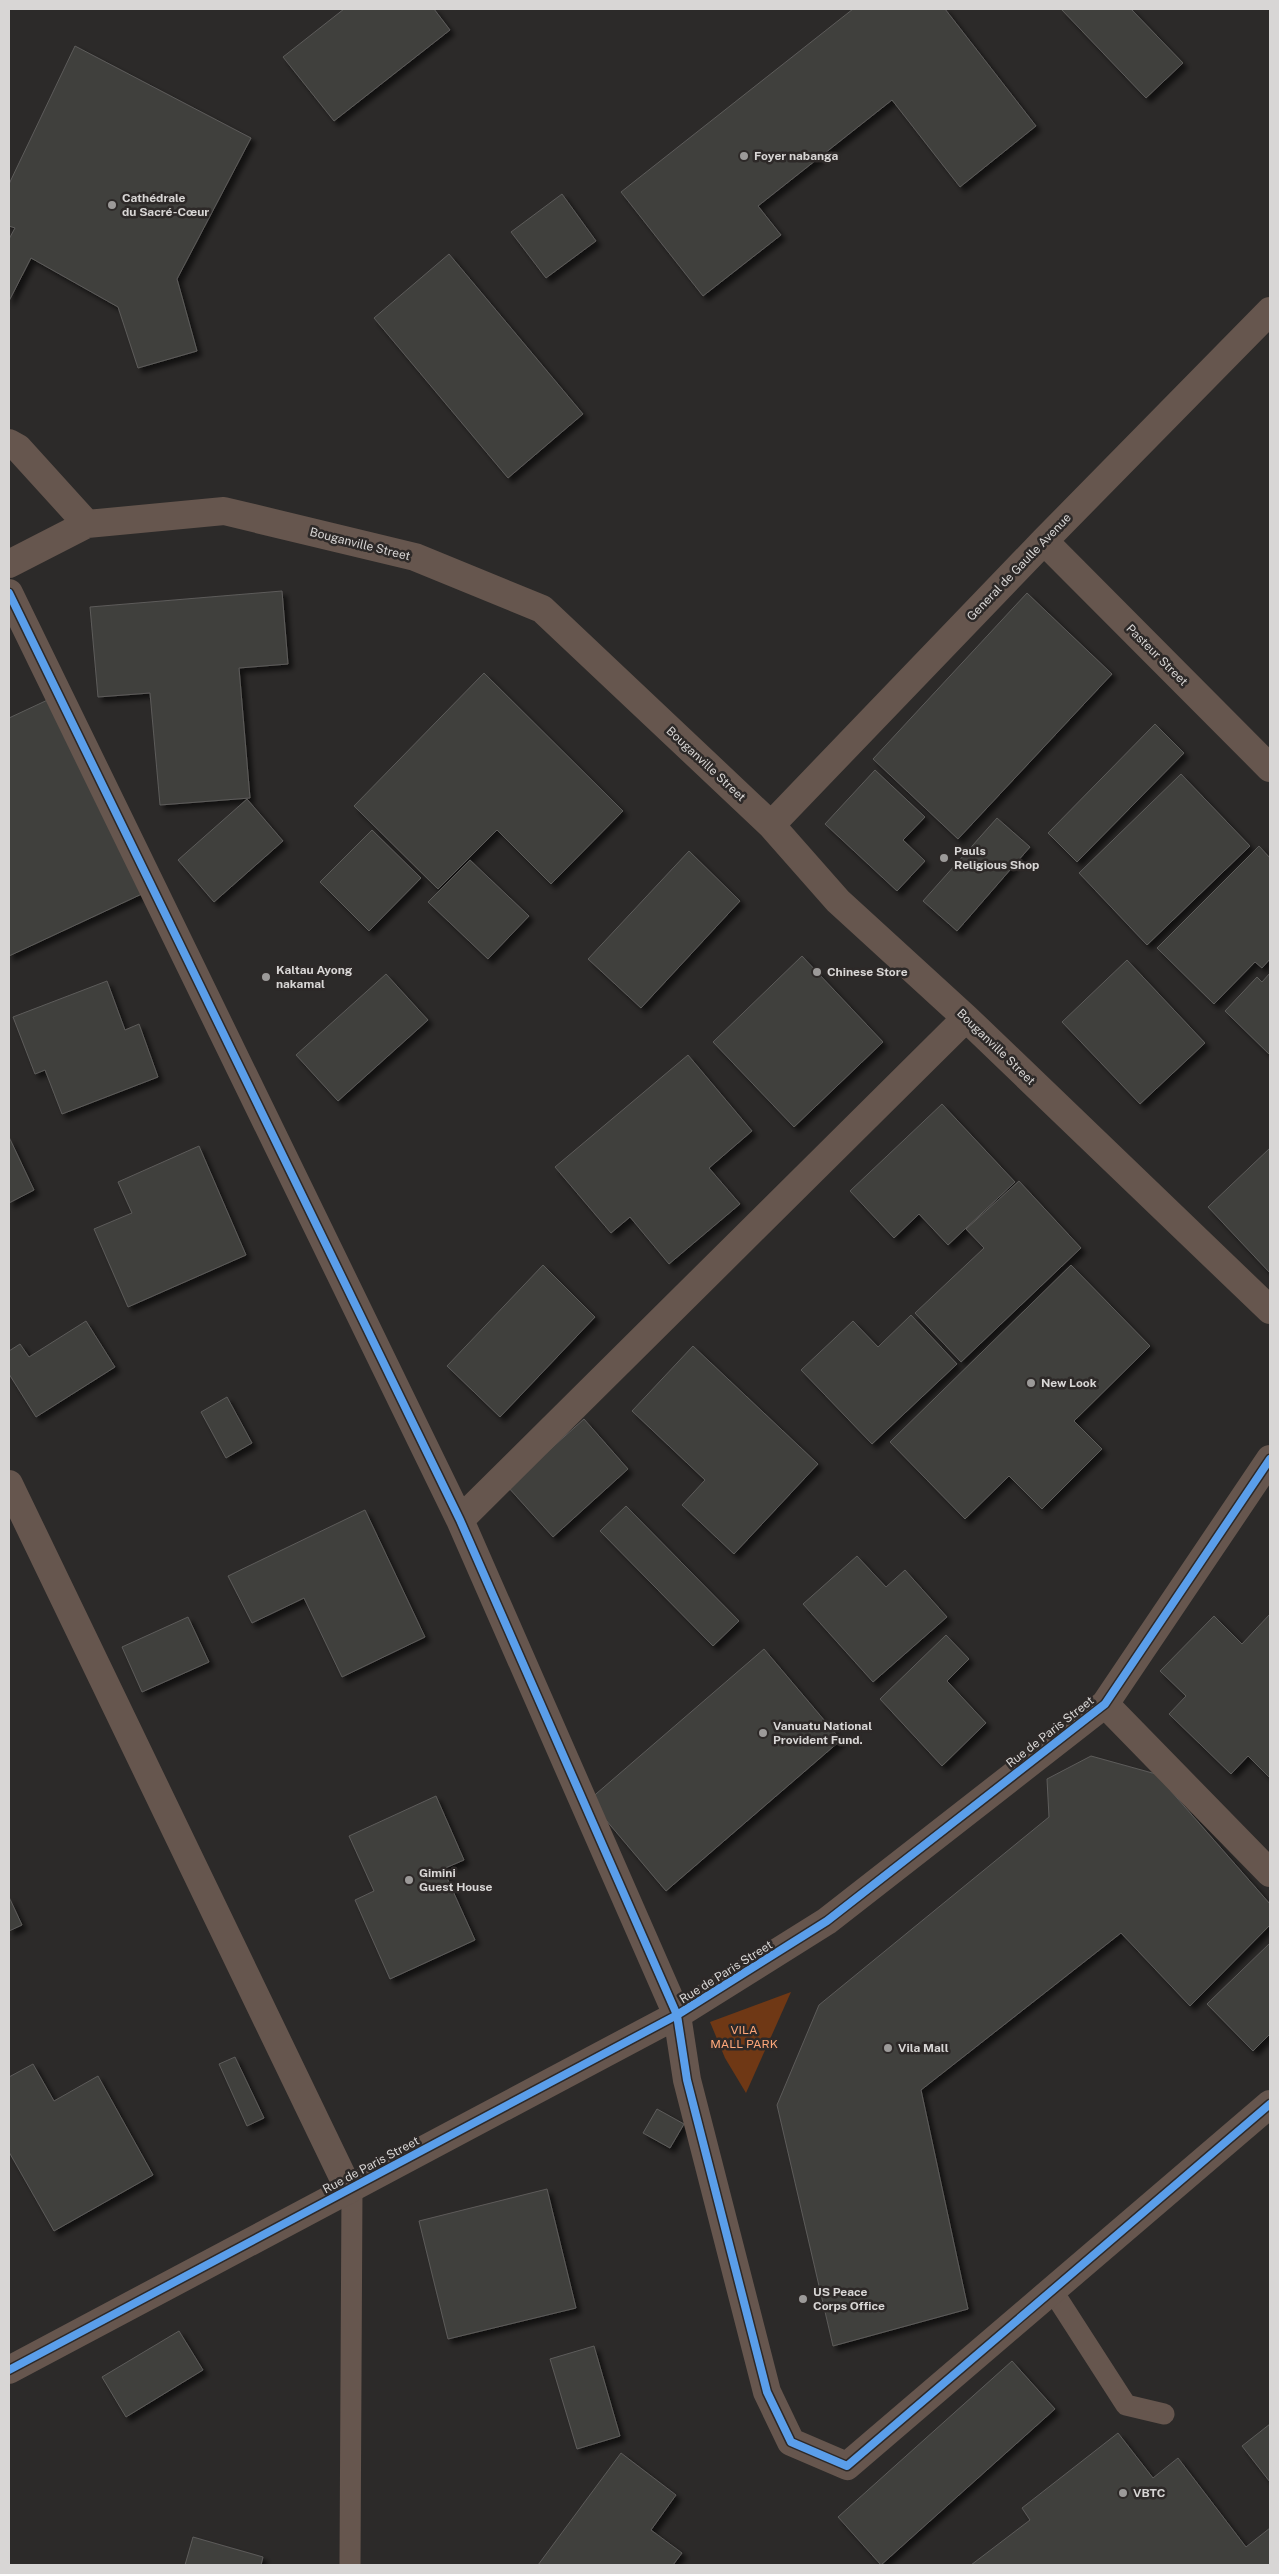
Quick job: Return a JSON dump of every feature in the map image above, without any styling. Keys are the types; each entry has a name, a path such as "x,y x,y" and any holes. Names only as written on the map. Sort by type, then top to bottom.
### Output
{"street":[{"name":"General de Gaulle Avenue","path":"771,825 1044,541 1270,311"},
{"path":"9,443 18,448 86,524"},
{"name":"Bouganville Street","path":"9,564 86,524 224,511 414,557 542,608 771,825 838,901 966,1018 1270,1310"},
{"name":"Pasteur Street","path":"1044,541 1270,768"},
{"path":"9,593 460,1520 678,2015 687,2080 767,2392 791,2442 847,2466 1270,2104"},
{"path":"460,1520 966,1018"},
{"name":"Rue de Paris Street","path":"9,2370 678,2015 827,1921 1105,1704 1270,1459"},
{"path":"9,1484 350,2189"},
{"path":"1105,1704 1270,1873"}],"lane":[{"path":"350,2189 350,2565"},
{"path":"1052,2290 1126,2405 1164,2414"}],"green space":[{"name":"VILA MALL PARK","path":"791,1992 746,2093 725,2058 710,2022"}],"building":[{"path":"344,9 434,9 450,30 334,121 283,57"},
{"name":"Foyer nabanga","path":"853,9 945,9 1036,126 960,187 892,100 758,206 781,235 703,296 621,192"},
{"path":"1061,9 1131,9 1183,63 1146,98"},
{"name":"Cathédrale du Sacré-Cœur","path":"75,46 251,138 177,279 197,351 138,368 118,307 31,258 9,301 9,239 15,228 9,226 9,184"},
{"path":"562,194 596,241 546,278 511,232"},
{"path":"449,254 583,414 508,478 374,318"},
{"path":"282,591 288,664 239,668 250,798 160,805 150,693 98,697 90,607"},
{"path":"1027,593 1112,674 958,839 873,759"},
{"path":"484,673 623,811 551,884 497,830 438,889 354,806"},
{"path":"54,697 144,893 9,956 9,718"},
{"path":"1155,724 1184,753 1077,862 1048,833"},
{"path":"875,770 925,817 903,840 925,861 897,891 825,824"},
{"path":"1181,774 1250,846 1147,945 1079,873"},
{"path":"247,799 283,841 214,902 178,860"},
{"path":"997,818 1030,847 957,931 923,901"},
{"path":"372,830 421,878 369,931 320,882"},
{"path":"1259,846 1270,858 1270,959 1262,968 1255,962 1214,1004 1157,948"},
{"path":"689,851 740,901 641,1008 588,959"},
{"path":"470,860 529,916 488,959 428,902"},
{"path":"802,956 883,1042 794,1127 713,1042"},
{"path":"1127,960 1205,1043 1140,1104 1062,1022"},
{"path":"1270,973 1270,1055 1225,1011 1257,977 1262,982"},
{"path":"386,974 428,1020 338,1101 296,1055"},
{"path":"107,981 125,1030 139,1024 158,1077 62,1114 45,1070 35,1074 13,1017"},
{"path":"688,1055 752,1131 709,1168 740,1204 669,1264 630,1217 611,1233 555,1167"},
{"path":"942,1104 1015,1182 948,1245 919,1214 894,1238 850,1191"},
{"path":"9,1137 34,1190 9,1203"},
{"path":"199,1146 246,1255 128,1307 94,1229 132,1213 118,1182"},
{"path":"1270,1148 1270,1273 1208,1207"},
{"path":"1019,1181 1081,1248 961,1362 915,1313 984,1248 966,1229"},
{"path":"543,1265 595,1317 500,1417 447,1366"},
{"name":"New Look","path":"1071,1265 1150,1346 1074,1421 1102,1449 1042,1509 1009,1476 965,1519 890,1442"},
{"path":"911,1315 957,1364 872,1444 801,1370 853,1321 878,1347"},
{"path":"86,1321 115,1367 36,1417 9,1374 9,1351 20,1344 29,1357"},
{"path":"693,1346 818,1464 734,1554 682,1505 705,1480 632,1411"},
{"path":"227,1397 252,1443 226,1458 201,1412"},
{"path":"584,1419 628,1469 553,1537 508,1487"},
{"path":"626,1506 739,1621 713,1646 600,1531"},
{"path":"365,1510 425,1637 342,1677 304,1598 252,1623 228,1576"},
{"path":"857,1556 886,1587 905,1570 947,1617 873,1682 803,1604"},
{"path":"1270,1614 1270,1778 1248,1756 1231,1774 1169,1714 1186,1696 1160,1671 1214,1616 1242,1644"},
{"path":"188,1617 209,1662 142,1692 122,1647"},
{"path":"946,1635 969,1659 947,1681 986,1723 942,1766 880,1699"},
{"path":"764,1649 841,1740 666,1891 589,1800"},
{"name":"Vila Mall","path":"1091,1756 1156,1774 1270,1904 1270,1925 1190,2006 1121,1933 921,2090 968,2309 833,2346 777,2105 819,2005 1049,1817 1047,1779"},
{"name":"Gimini Guest House","path":"436,1796 464,1860 443,1869 475,1940 390,1979 355,1900 374,1891 349,1836"},
{"path":"9,1897 22,1925 9,1931"},
{"path":"1270,1943 1270,2034 1253,2051 1207,2004"},
{"path":"235,2057 264,2118 247,2126 219,2064"},
{"path":"33,2064 54,2101 98,2076 153,2175 54,2231 9,2152 9,2077"},
{"path":"657,2109 684,2124 670,2148 643,2133"},
{"path":"547,2189 576,2308 448,2339 419,2221"},
{"path":"179,2331 203,2370 126,2417 102,2377"},
{"path":"594,2346 620,2436 577,2449 550,2359"},
{"path":"1012,2361 1055,2409 881,2565 838,2517"},
{"path":"1270,2424 1270,2482 1242,2446"},
{"name":"VBTC","path":"1118,2433 1153,2478 1178,2458 1246,2547 1270,2528 1270,2565 971,2565 1030,2520 1022,2508"},
{"path":"621,2453 676,2495 651,2530 682,2553 673,2565 538,2565"},
{"path":"193,2537 263,2557 261,2565 185,2565"}],"cycle path":[{"path":"9,593 460,1520 677,2015 687,2080 767,2392 791,2442 847,2466 1270,2104"},
{"path":"9,2370 677,2015 827,1921 1105,1704 1270,1459"}],"place":[{"name":"Foyer nabanga","path":"744,156"},
{"name":"Cathédrale du Sacré-Cœur","path":"112,205"},
{"name":"Pauls Religious Shop","path":"944,858"},
{"name":"Chinese Store","path":"817,972"},
{"name":"Kaltau Ayong nakamal","path":"266,977"},
{"name":"New Look","path":"1031,1383"},
{"name":"Vanuatu National Provident Fund.","path":"763,1733"},
{"name":"Gimini Guest House","path":"409,1880"},
{"name":"Vila Mall","path":"888,2048"},
{"name":"US Peace Corps Office","path":"803,2299"},
{"name":"VBTC","path":"1123,2493"}]}
